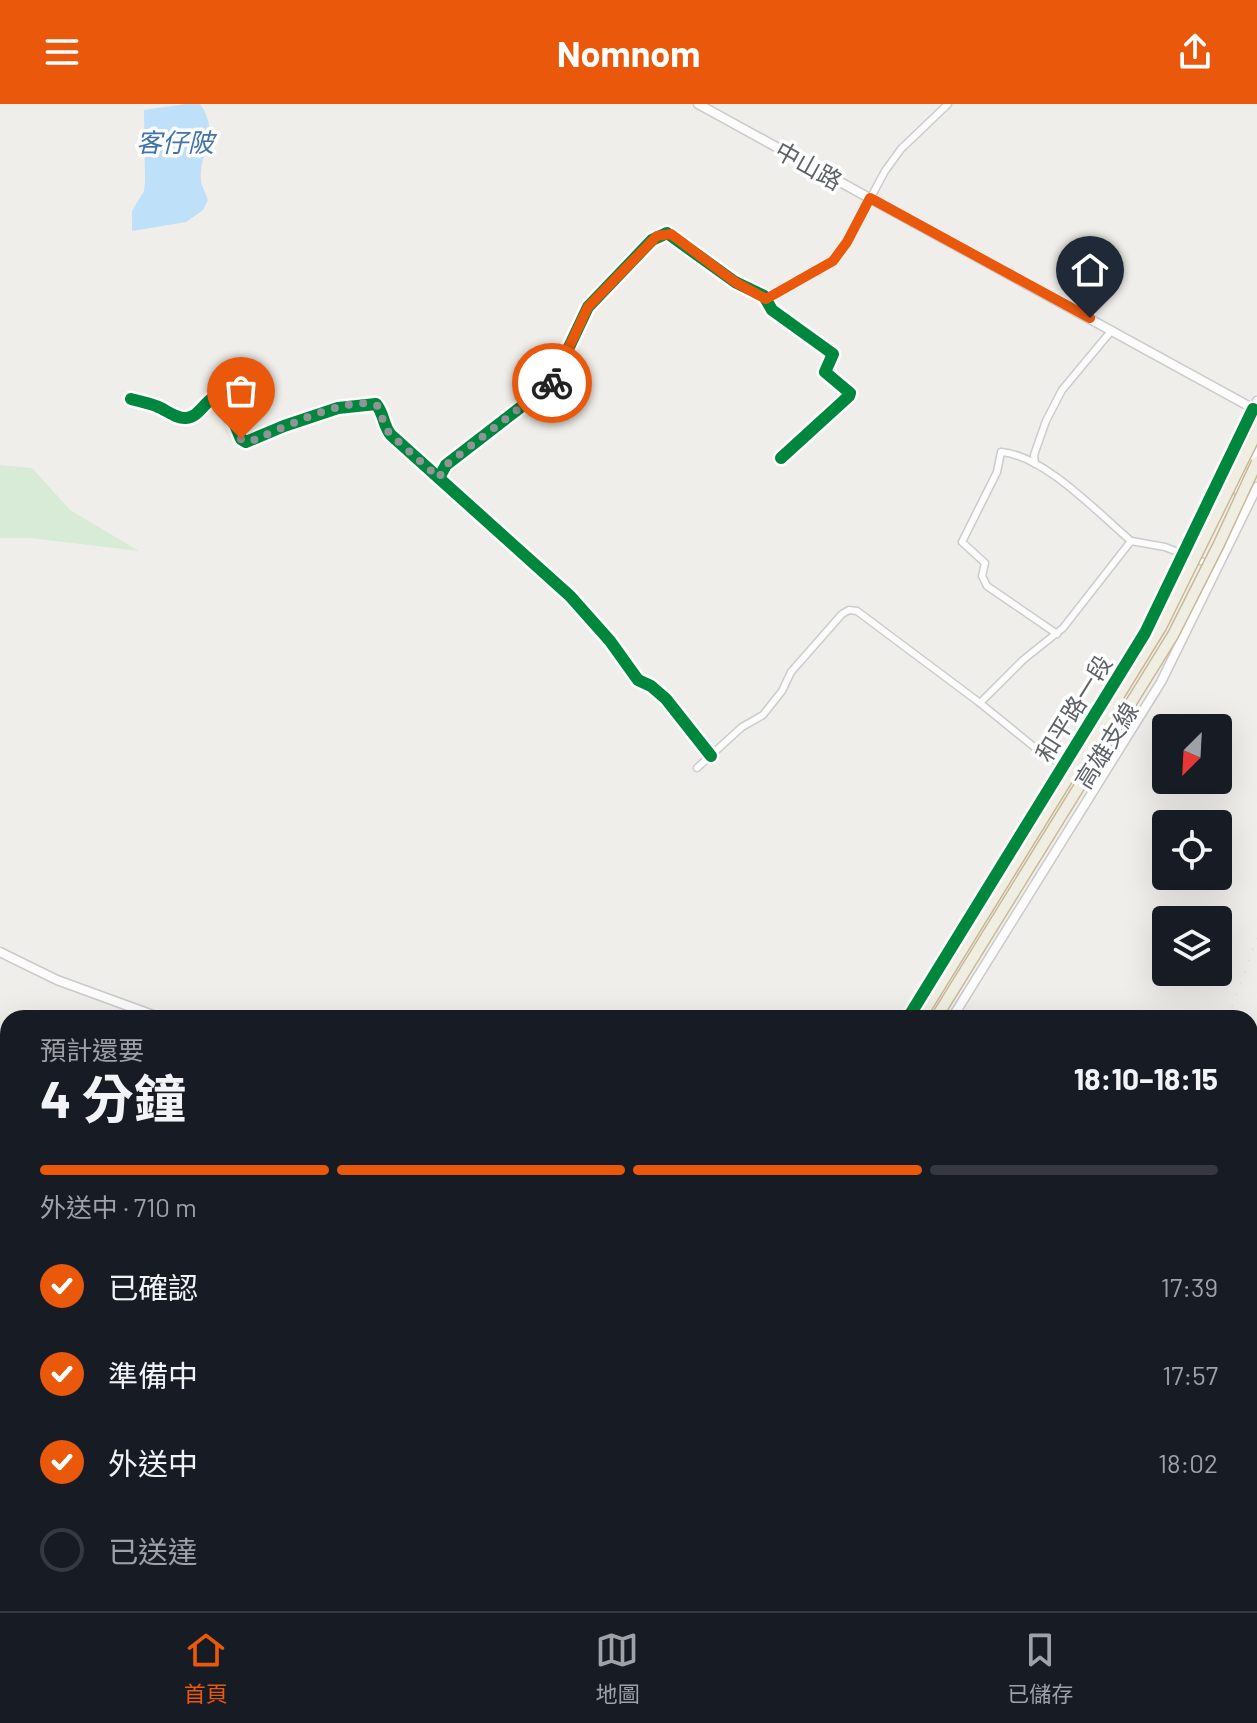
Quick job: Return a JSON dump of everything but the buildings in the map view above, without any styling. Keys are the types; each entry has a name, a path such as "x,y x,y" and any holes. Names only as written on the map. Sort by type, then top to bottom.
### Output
{"highway":[{"name":"高雄支線","path":"925,1010 1161,627 1257,432"},
{"name":"高雄支線","path":"941,1010 1173,635 1257,462"}],"street":[{"name":"中山路","path":"698,104 1256,407"},
{"path":"766,299 833,261 901,149 948,104"},
{"path":"439,478 446,465 552,383 588,307 657,236 671,234 735,282 766,299 780,316 830,351 832,357 825,372 850,393 848,398 781,458"},
{"path":"1035,464 1034,455 1046,421 1066,383 1112,330"},
{"path":"131,399 187,418 213,397 223,396 241,439 246,442 338,408 376,404 381,410 386,429 403,443 420,464 570,596 610,641 638,680 666,699 711,756"},
{"name":"和平路一段","path":"913,1010 1145,633 1256,407"},
{"path":"1243,516 1238,487 1257,447"},
{"path":"1057,634 987,586 982,576 985,563 962,540 997,472 1001,452 1023,458 1053,475 1131,541 1151,543 1218,568"},
{"path":"957,1010 1161,682 1257,487"},
{"path":"980,703 1023,660 1057,634 1131,541"},
{"path":"697,768 742,727 763,715 797,665 849,610 857,611 1027,742 1097,783"},
{"path":"0,952 57,980 139,1010"}],"green space":[{"path":"0,465 32,468 70,510 139,551 30,538 0,538"}],"water":[{"name":"客仔陂","path":"200,104 209,125 201,171 208,200 203,210 186,222 132,231 132,211 144,191 145,182 144,110"}],"railway":[{"path":"1231,1010 1257,938"}],"cycle path":[{"path":"439,478 446,465 552,383 588,307 652,240 667,233 735,282 764,296 772,310 833,354 825,372 850,393 849,396 781,458"},
{"path":"131,399 186,418 196,414 212,398 223,396 241,439 246,442 338,408 376,404 391,435 570,596 610,641 638,680 666,699 711,756"},
{"path":"913,1010 1145,633 1253,409"}],"way so far":[{"path":"241,439 249,442 284,426 338,408 371,403 381,410 386,429 391,435 439,478 446,465 552,383"}],"route":[{"path":"552,383 588,307 657,236 671,234 735,282 766,299 833,261 847,242 870,198 1090,318"}]}
